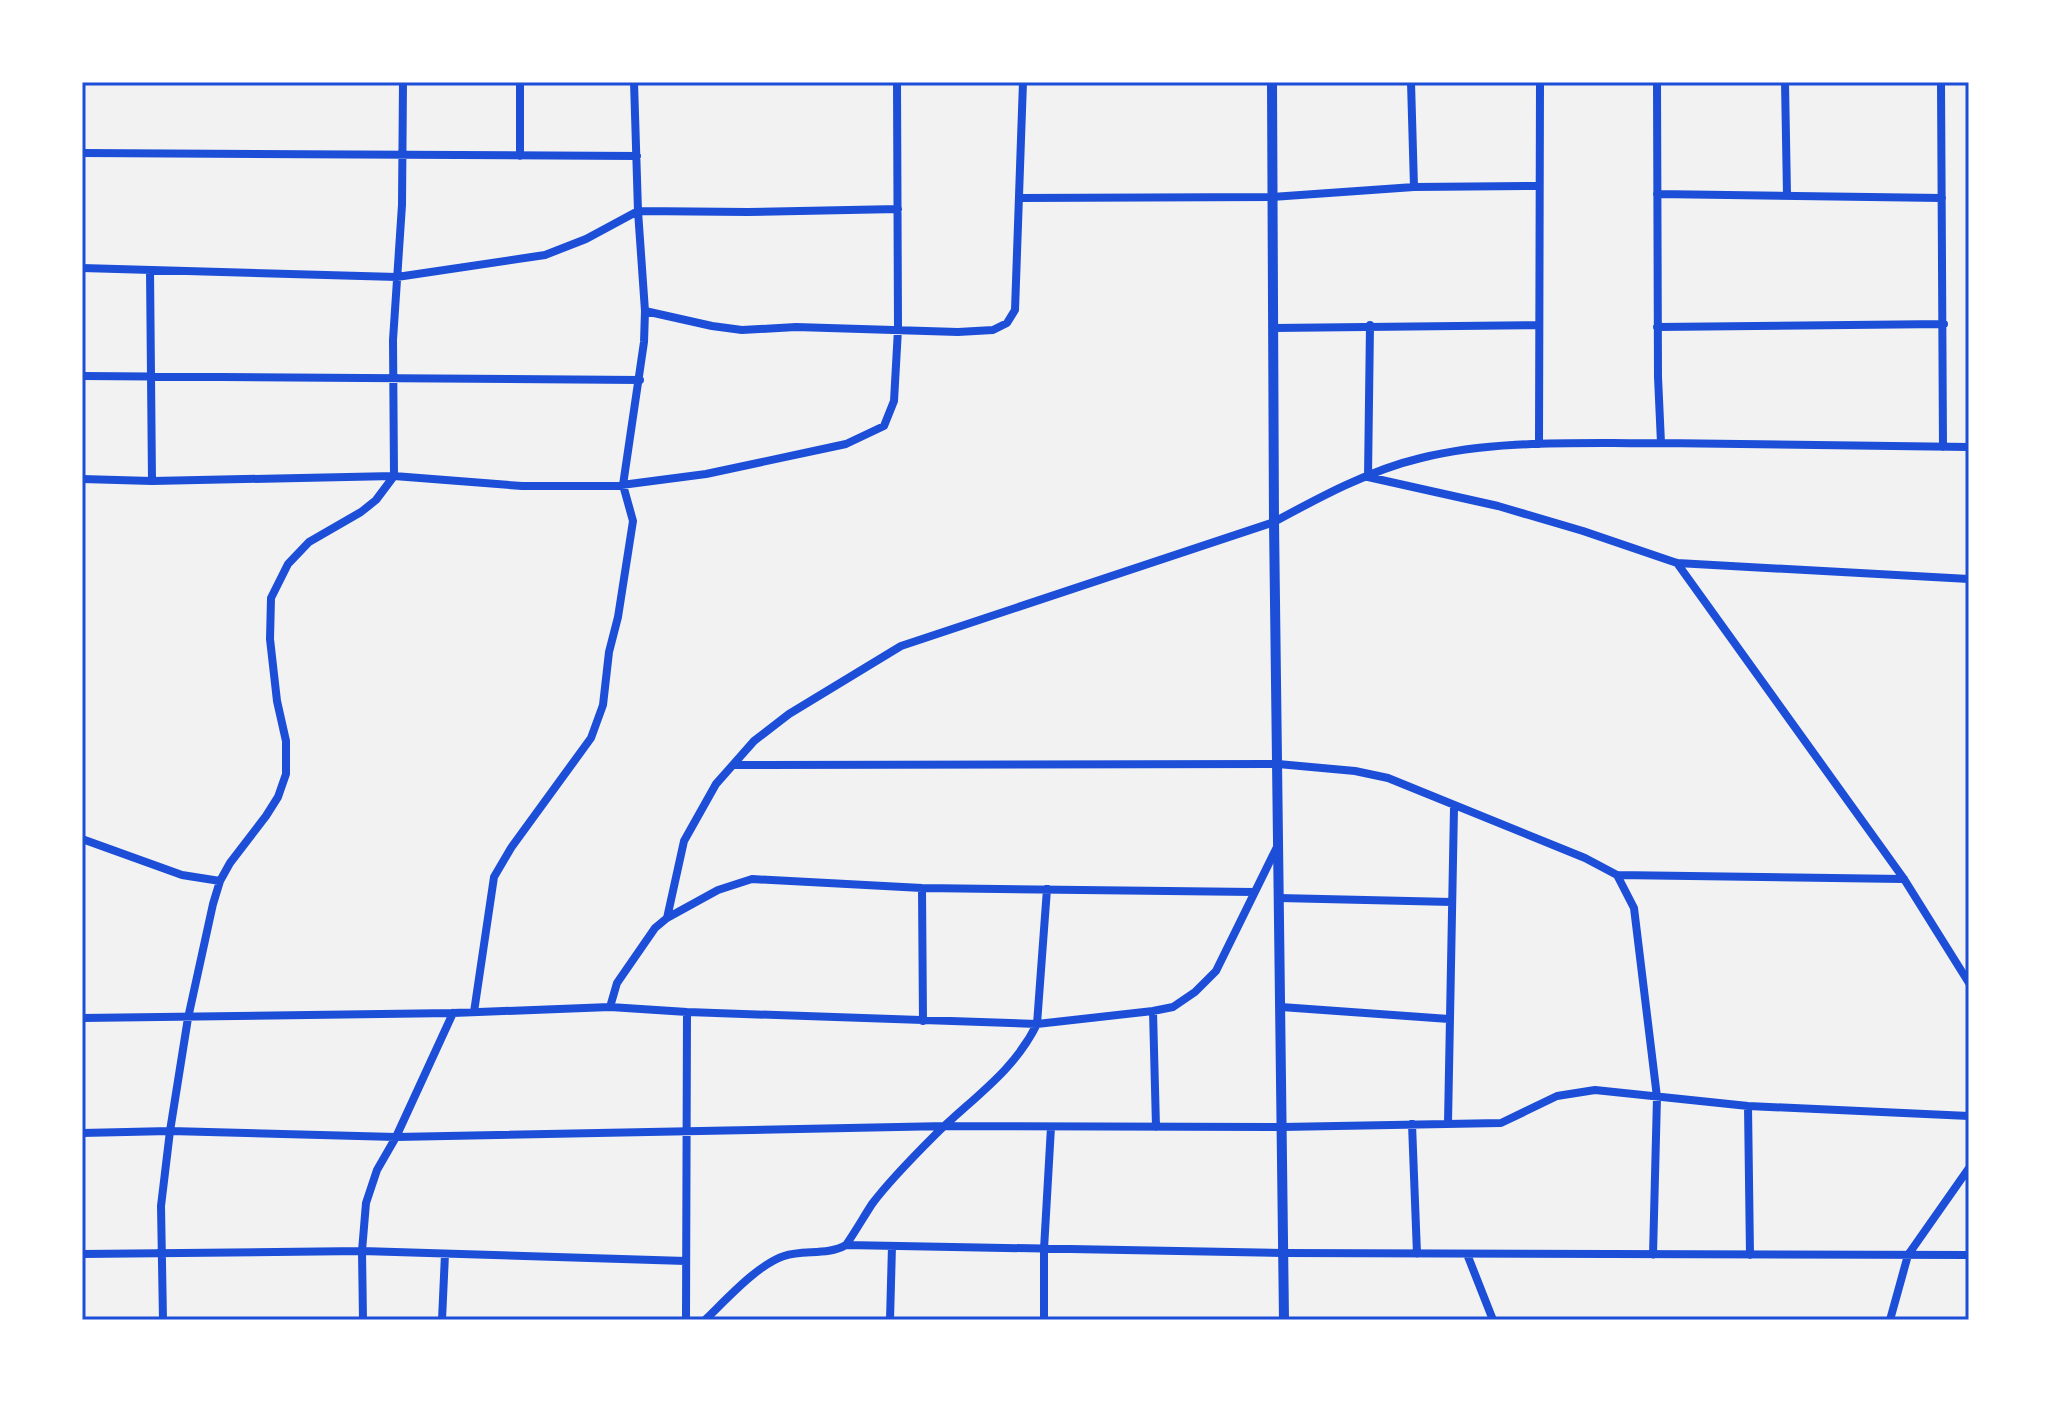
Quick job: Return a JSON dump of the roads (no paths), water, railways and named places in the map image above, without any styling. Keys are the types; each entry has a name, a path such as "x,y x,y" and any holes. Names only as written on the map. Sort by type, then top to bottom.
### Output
{"street":[{"path":"163,1320 161,1206 188,1018 220,881 278,797 286,774 286,741 277,701 270,639 271,598 288,564 309,542 361,512 376,500 394,476 403,82"},
{"path":"520,82 520,156"},
{"path":"474,1012 494,877 511,848 591,738 603,705 609,652 618,617 633,521 623,485 640,380 645,311 634,82"},
{"path":"82,479 152,481 394,476 522,486 623,485 706,474 846,444 884,426 894,401 898,329 897,82"},
{"path":"645,311 742,330 796,327 958,332 993,330 1007,323 1015,310 1023,82"},
{"path":"1272,82 1284,1320"},
{"path":"1411,82 1414,187"},
{"path":"1539,444 1540,82"},
{"path":"1657,82 1657,327 1661,443"},
{"path":"1785,82 1787,195"},
{"path":"1941,82 1943,447"},
{"path":"82,153 637,156"},
{"path":"1019,198 1272,197 1414,187 1539,186"},
{"path":"1657,194 1942,198"},
{"path":"82,268 397,277 545,255 586,239 638,211 898,209"},
{"path":"150,270 152,481"},
{"path":"1657,327 1944,324"},
{"path":"1368,477 1370,325"},
{"path":"1274,328 1538,325"},
{"path":"82,376 640,380"},
{"path":"667,918 684,841 716,784 754,741 789,714 901,646 1274,522 1314,500 1417,459 1459,450 1539,444 1969,447"},
{"path":"1368,477 1498,506 1677,563 1969,579"},
{"path":"1677,563 1904,879 1969,983"},
{"path":"733,765 1278,764 1355,771 1388,778 1454,808 1585,858 1617,875 1904,879"},
{"path":"1448,1123 1454,808"},
{"path":"82,839 182,875 220,881"},
{"path":"82,1018 453,1013 610,1007 1037,1024 1153,1011 1173,1007 1195,992 1216,971 1279,842"},
{"path":"1617,875 1634,908 1657,1097 1653,1255"},
{"path":"610,1007 617,983 655,928 718,890 752,879 922,888 1254,892"},
{"path":"922,888 923,1021"},
{"path":"705,1320 769,1263 786,1255 838,1250 846,1245 883,1191 935,1135 1008,1069 1027,1044 1037,1024 1047,889"},
{"path":"1279,898 1452,902"},
{"path":"1281,1007 1449,1019"},
{"path":"1153,1011 1156,1127"},
{"path":"686,1320 687,1012"},
{"path":"363,1320 362,1251 366,1203 377,1170 396,1137 453,1013"},
{"path":"82,1133 170,1131 396,1137 947,1126 1282,1127 1501,1123 1557,1096 1595,1090 1748,1106 1969,1116"},
{"path":"1748,1106 1750,1255"},
{"path":"1412,1124 1417,1254"},
{"path":"1044,1320 1044,1249 1051,1127"},
{"path":"1890,1320 1908,1255 1969,1168"},
{"path":"846,1245 1283,1253 1969,1255"},
{"path":"890,1320 892,1246"},
{"path":"82,1254 362,1251 686,1261"},
{"path":"442,1320 445,1254"},
{"path":"1467,1254 1493,1320"}]}
